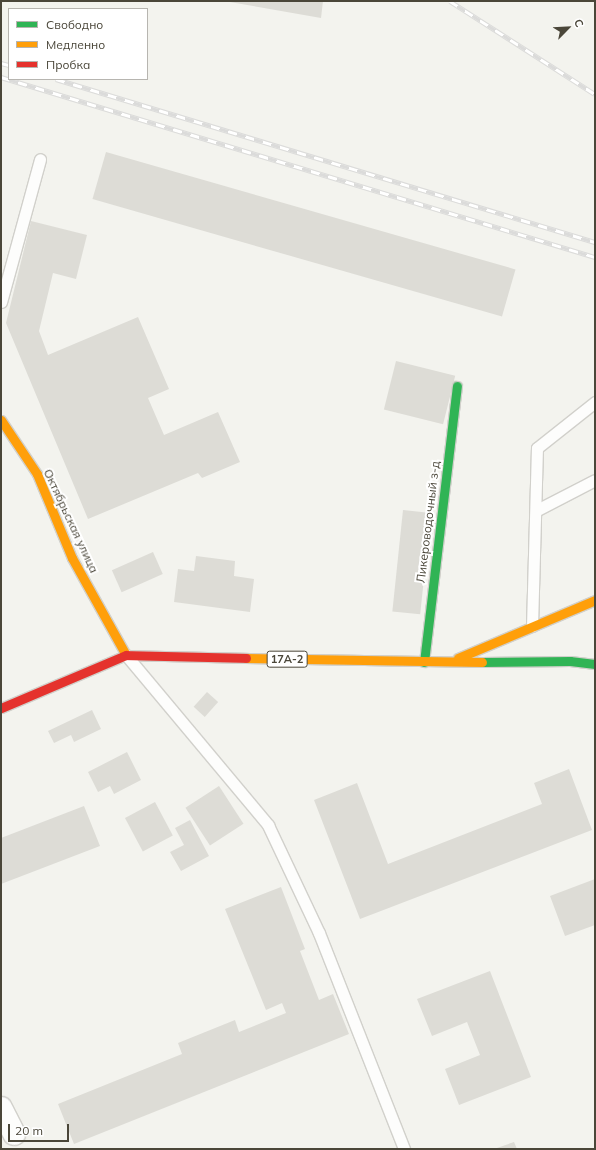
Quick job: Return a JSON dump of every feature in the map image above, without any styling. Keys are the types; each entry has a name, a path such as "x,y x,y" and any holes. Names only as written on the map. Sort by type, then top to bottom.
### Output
{"main road":[{"name":"Ликероводочный з-д","path":"424,662 457,386"},
{"name":"Октябрьская улица","path":"1,420 37,474 72,558 126,655"},
{"path":"448,662 595,600"},
{"name":"17А-2","path":"1,708 126,655 448,662"},
{"path":"448,662 570,661 595,664"}],"street":[{"path":"1,1108 14,1134"}],"lane":[{"path":"1,302 40,159"},
{"path":"532,626 537,510 537,448 595,402"},
{"path":"537,510 595,480"},
{"path":"126,655 268,825 319,933 404,1149"}],"building":[{"path":"224,1 323,1 321,18"},
{"path":"106,152 515,269 502,317 92,199"},
{"path":"31,221 87,235 76,279 53,273 39,331 48,355 138,317 169,389 148,398 164,435 218,412 240,462 202,478 198,473 88,519 6,323"},
{"path":"396,361 455,376 443,424 384,410"},
{"path":"403,510 431,513 420,614 392,611"},
{"path":"153,552 163,574 122,592 112,570"},
{"path":"196,556 235,561 234,576 254,579 250,612 174,602 178,569 194,571"},
{"path":"207,692 218,702 205,717 194,707"},
{"path":"92,710 101,729 74,742 71,735 54,743 48,731"},
{"path":"127,752 141,780 114,794 110,786 98,792 88,772"},
{"path":"569,769 592,830 360,919 314,800 357,783 388,864 542,804 534,783"},
{"path":"219,786 244,824 210,846 185,808"},
{"path":"155,802 173,836 143,852 125,818"},
{"path":"84,806 100,846 1,884 1,838"},
{"path":"190,820 209,856 181,871 170,852 184,845 175,828"},
{"path":"595,879 595,925 565,936 550,896"},
{"path":"281,887 305,949 300,951 319,1000 333,994 349,1034 74,1144 58,1104 182,1054 178,1043 235,1020 239,1032 286,1013 282,1003 266,1010 225,909"},
{"path":"490,971 531,1077 459,1105 445,1069 480,1055 467,1022 432,1036 417,999"},
{"path":"514,1142 517,1149 494,1149"}],"railway":[{"path":"450,1 595,94"},
{"path":"1,63 8,65"},
{"path":"1,77 8,79"},
{"path":"11,80 595,257"},
{"path":"59,80 595,242"}],"traffic: fast":[{"path":"424,662 457,386"},
{"path":"482,662 570,661 595,664"}],"traffic: slow":[{"path":"1,420 37,474 72,558 126,655"},
{"path":"458,658 595,600"},
{"path":"246,658 482,662"}],"traffic: jam":[{"path":"1,708 126,655 246,658"}]}
